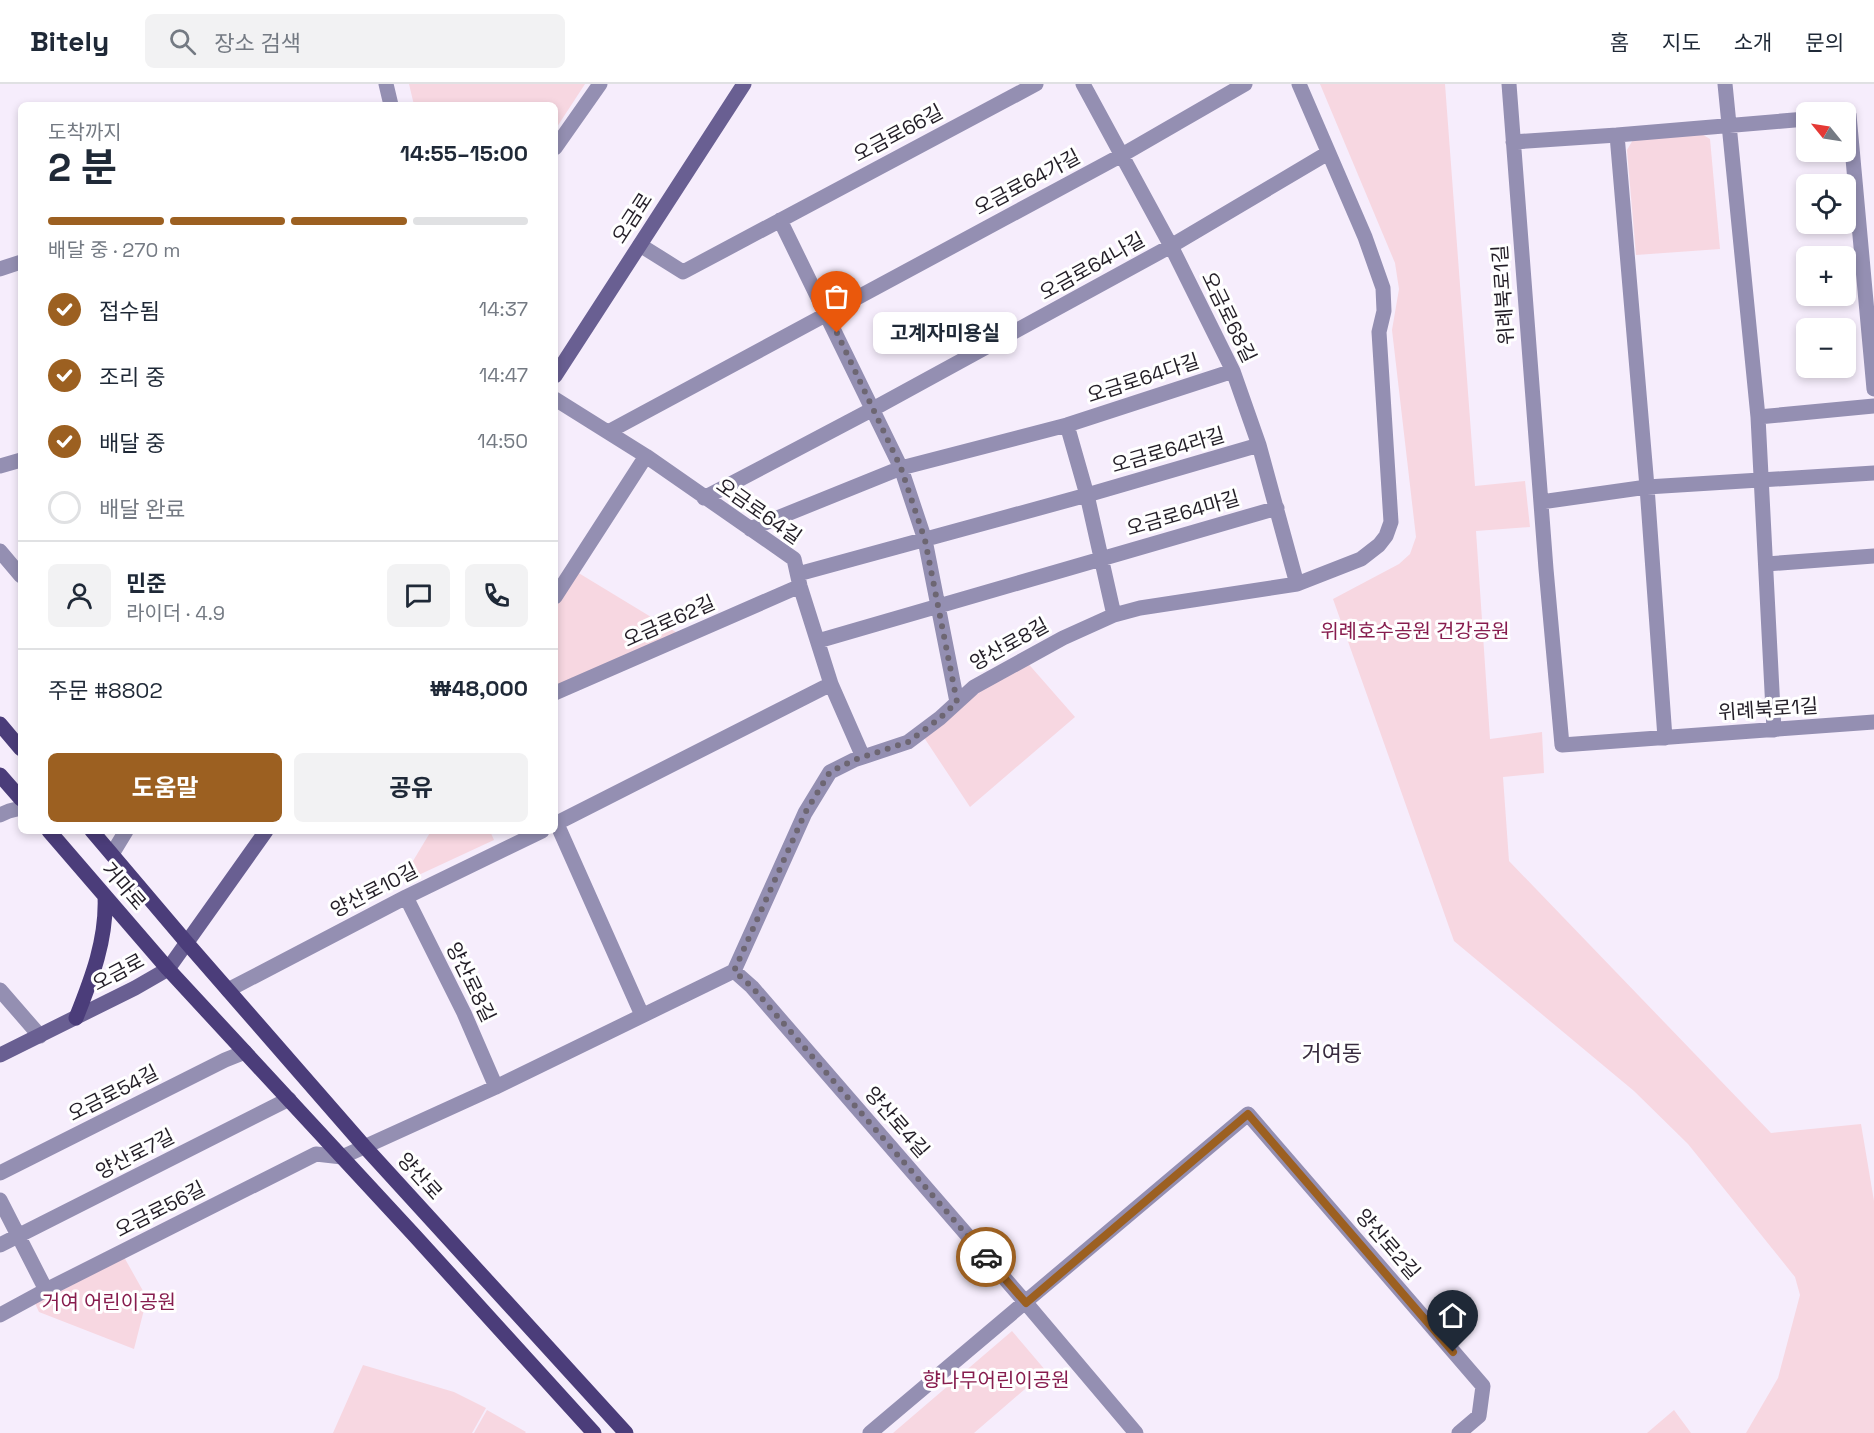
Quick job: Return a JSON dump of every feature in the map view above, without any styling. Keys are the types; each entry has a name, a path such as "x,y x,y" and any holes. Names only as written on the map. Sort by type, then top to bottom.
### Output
{"main road":[{"name":"오금로","path":"558,371 744,84"},
{"path":"0,724 18,745"},
{"path":"0,775 18,796"},
{"name":"거마로","path":"52,834 168,969"},
{"name":"거마로","path":"95,834 187,943"},
{"name":"오금로","path":"0,1055 135,988 168,969 264,834"},
{"path":"76,1018 96,966 106,915 105,896"},
{"name":"양산로","path":"187,943 364,1146 626,1433"},
{"path":"168,969 594,1433"}],"street":[{"path":"386,84 390,102"},
{"path":"558,144 600,84"},
{"name":"오금로66길","path":"640,245 683,272 1036,84"},
{"name":"오금로68길","path":"1083,84 1171,246 1233,371 1260,445 1297,584"},
{"name":"오금로64가길","path":"608,432 1122,155 1245,84"},
{"name":"양산로8길","path":"734,971 805,813 830,772 854,760 908,742 940,718 974,687 1063,638 1114,615 1140,608 1297,584 1361,559 1386,536 1391,522 1378,332 1384,311 1383,288 1365,237 1299,84"},
{"name":"위례북로1길","path":"1509,84 1562,745 1874,722"},
{"path":"1725,84 1758,417 1774,730"},
{"path":"1513,142 1796,120"},
{"path":"1617,135 1647,487 1665,738"},
{"name":"오금로64나길","path":"704,498 873,409 1171,246 1328,153"},
{"path":"1853,162 1874,389"},
{"path":"780,220 901,468 925,540 957,702"},
{"path":"0,269 18,263"},
{"name":"오금로64다길","path":"750,529 901,468 1067,425 1233,371"},
{"name":"오금로64길","path":"558,401 646,456 794,560 831,684 864,757"},
{"path":"1758,417 1874,406"},
{"path":"1067,425 1087,495 1114,615"},
{"name":"오금로64라길","path":"799,580 925,540 1260,445"},
{"path":"558,592 646,456"},
{"path":"0,466 18,461"},
{"path":"1541,502 1647,487 1874,473"},
{"name":"오금로64마길","path":"818,640 1277,508"},
{"path":"0,551 18,572"},
{"path":"1766,564 1874,556"},
{"name":"오금로62길","path":"558,692 799,580"},
{"path":"558,823 831,684"},
{"path":"0,815 18,809"},
{"path":"558,828 642,1015"},
{"path":"112,854 124,834"},
{"name":"양산로10길","path":"228,990 406,897 536,834"},
{"name":"양산로8길","path":"406,897 464,1013 496,1086"},
{"path":"342,1157 496,1086 734,971"},
{"name":"양산로4길","path":"734,971 752,987 1136,1433"},
{"path":"0,990 40,1036"},
{"name":"오금로54길","path":"0,1173 245,1052"},
{"name":"양산로7길","path":"0,1245 288,1099"},
{"name":"양산로2길","path":"1026,1303 1248,1114 1483,1386 1479,1416 1459,1433"},
{"name":"오금로56길","path":"0,1316 46,1290 316,1154 342,1157"},
{"path":"0,1200 46,1290"},
{"path":"870,1433 1026,1303"}],"green space":[{"path":"409,84 585,84 558,125 558,102 413,102"},
{"name":"위례호수공원 건강공원","path":"1320,84 1445,84 1475,486 1525,481 1530,527 1476,531 1490,739 1542,732 1544,773 1503,777 1509,861 1771,1133 1861,1124 1874,1201 1874,1433 1746,1433 1778,1378 1800,1295 1795,1277 1688,1144 1634,1091 1454,941 1333,599 1399,564 1410,554 1416,537 1392,330 1399,289 1395,263"},
{"path":"1700,133 1710,139 1720,249 1636,255 1627,150 1634,138"},
{"path":"572,569 684,637 558,692 558,592"},
{"path":"1025,660 1075,717 970,807 921,733"},
{"path":"429,834 491,834 494,840 410,879 404,876"},
{"name":"거여 어린이공원","path":"124,1257 147,1298 134,1349 39,1312 34,1301"},
{"name":"향나무어린이공원","path":"1012,1331 1046,1371 974,1433 893,1433"},
{"path":"363,1365 454,1392 486,1408 472,1433 333,1433"},
{"path":"487,1410 526,1432 474,1433"},
{"path":"1674,1410 1691,1433 1647,1433"}],"way so far":[{"path":"837,333 901,468 925,540 957,702 908,742 854,760 830,772 805,813 734,971 752,987 986,1257"}],"place":[{"name":"고계자미용실","path":"837,333"}],"district":[{"name":"거여동","path":"1332,1053"}],"route":[{"path":"986,1257 1026,1303 1248,1114 1453,1352"}]}
